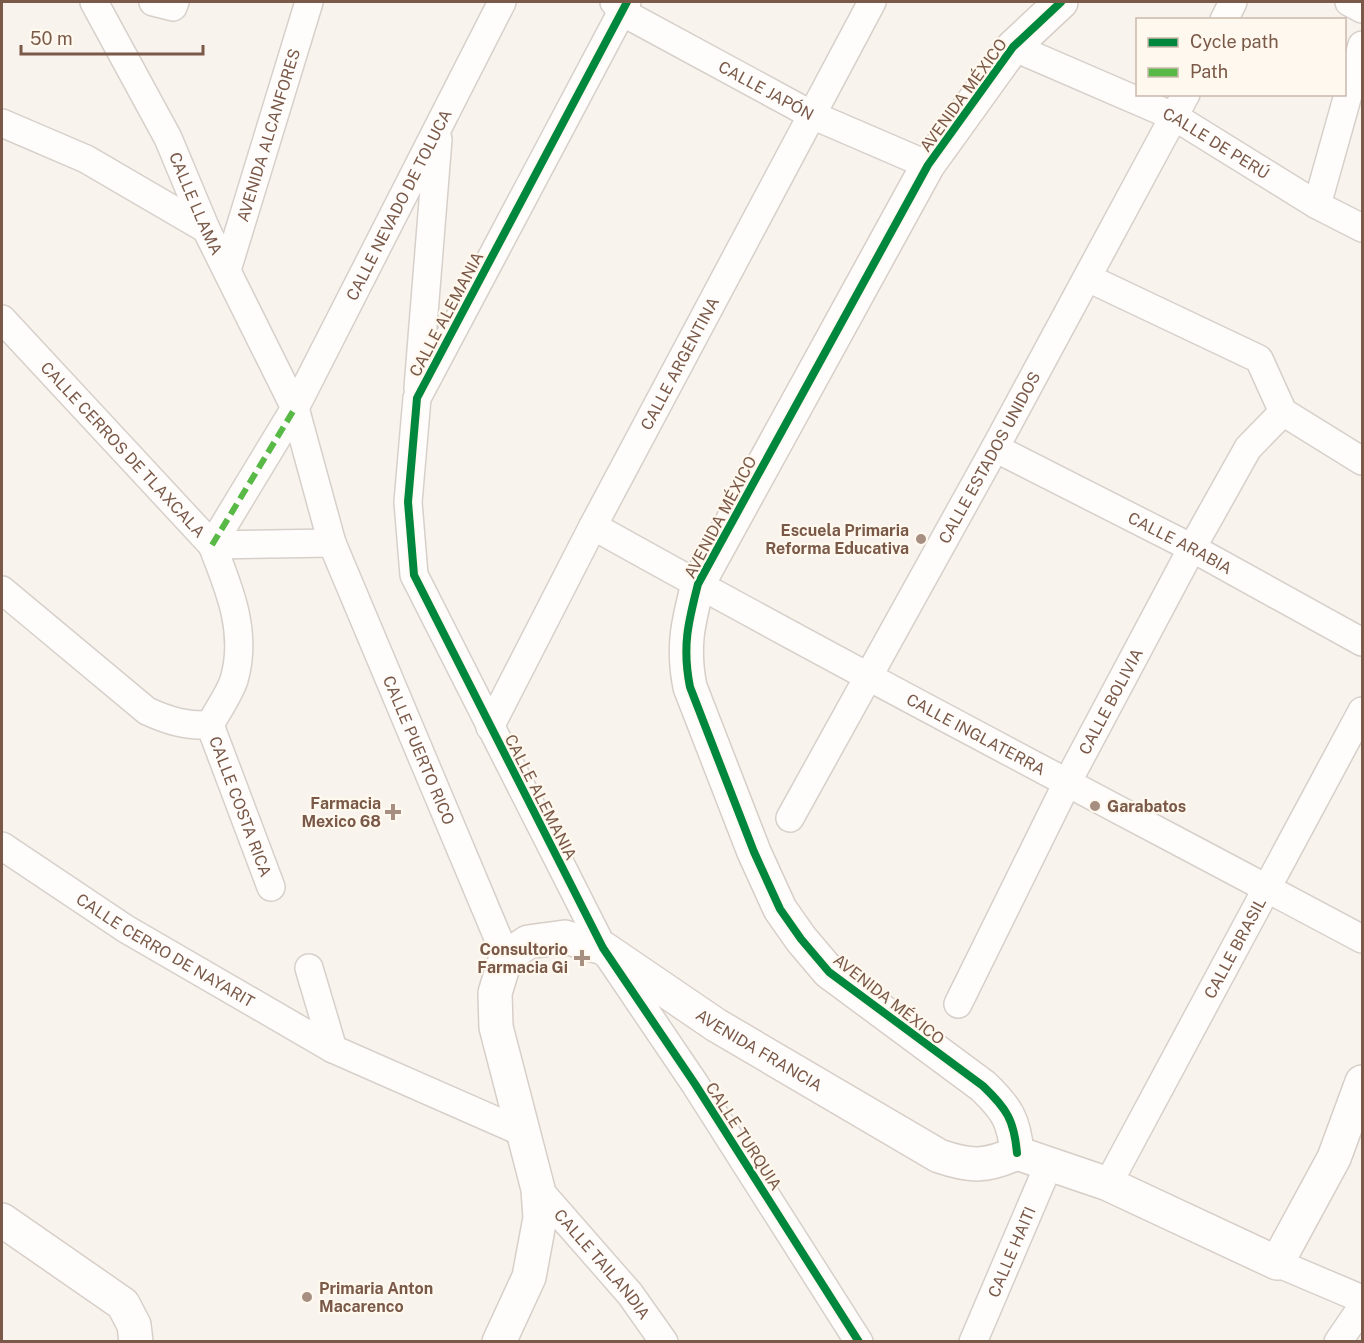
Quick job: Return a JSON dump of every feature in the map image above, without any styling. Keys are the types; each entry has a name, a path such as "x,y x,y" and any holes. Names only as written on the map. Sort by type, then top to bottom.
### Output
{"street":[{"name":"CALLE LLAMA","path":"94,2 168,138 206,229 295,408"},
{"name":"AVENIDA ALCANFORES","path":"227,270 309,2"},
{"name":"CALLE NEVADO DE TOLUCA","path":"212,544 295,408 502,2"},
{"name":"CALLE ARGENTINA","path":"490,727 593,526 872,2"},
{"name":"AVENIDA MÉXICO","path":"1017,1153 1015,1129 1004,1107 982,1086 829,972 780,909 754,852 690,687 684,660 685,633 698,584 928,165 1013,47 1061,2"},
{"path":"1225,18 1233,2"},
{"path":"1349,2 1362,9"},
{"name":"CALLE JAPÓN","path":"621,5 812,115 928,165"},
{"name":"CALLE ALEMANIA","path":"603,948 414,575 408,502 417,398 621,5"},
{"path":"1317,205 1362,45"},
{"name":"CALLE DE PERÚ","path":"1013,47 1136,90"},
{"name":"CALLE DE PERÚ","path":"1152,96 1180,106 1317,205 1362,228"},
{"name":"CALLE ESTADOS UNIDOS","path":"790,818 995,448 1180,106"},
{"path":"2,123 86,159 206,229"},
{"path":"417,398 440,125"},
{"path":"1088,278 1259,359 1284,412 1362,461"},
{"name":"CALLE CERROS DE TLAXCALA","path":"2,319 212,544 332,543"},
{"path":"295,408 332,543"},
{"name":"CALLE BOLIVIA","path":"958,1004 1068,781 1192,548 1248,448 1284,412"},
{"name":"CALLE ARABIA","path":"995,448 1192,548 1362,642"},
{"name":"CALLE INGLATERRA","path":"593,526 867,678 1068,781 1362,939"},
{"name":"CALLE PUERTO RICO","path":"332,543 506,957"},
{"path":"2,590 147,711 171,722 189,726 210,725 234,681 240,640 233,598 212,544"},
{"name":"CALLE BRASIL","path":"1108,1184 1362,711"},
{"name":"CALLE COSTA RICA","path":"210,725 271,887"},
{"name":"CALLE CERRO DE NAYARIT","path":"2,846 126,929 333,1049 524,1133"},
{"name":"AVENIDA FRANCIA","path":"506,957 528,942 565,937 603,948 716,1026 939,1156 977,1165 996,1163 1017,1153"},
{"name":"CALLE TURQUIA","path":"603,948 695,1084 859,1341"},
{"path":"500,1341 529,1277 540,1218 538,1189 496,1027 495,993 506,957"},
{"path":"309,968 333,1049"},
{"path":"1276,1263 1334,1158 1362,1082"},
{"path":"1017,1153 1108,1184 1276,1263 1362,1299"},
{"name":"CALLE HAITI","path":"973,1341 1049,1164"},
{"name":"CALLE TAILANDIA","path":"538,1189 630,1294 664,1341"},
{"path":"3,1218 123,1304 134,1325 136,1341"},
{"path":"1338,1341 1362,1307"}],"marked path":[{"path":"212,545 295,408"}],"cycle path":[{"path":"627,2 417,398 408,502 414,575 603,948 695,1084 859,1342"},
{"path":"1017,1153 1014,1132 1008,1116 991,1094 829,972 801,939 780,909 754,852 690,687 686,647 698,584 928,165 1013,47 1061,2"}],"place":[{"name":"Escuela Primaria Reforma Educativa","path":"921,539"},
{"name":"Garabatos","path":"1095,806"},
{"name":"Farmacia Mexico 68","path":"393,812"},
{"name":"Consultorio Farmacia Gi","path":"582,958"},
{"name":"Primaria Anton Macarenco","path":"307,1297"}]}
